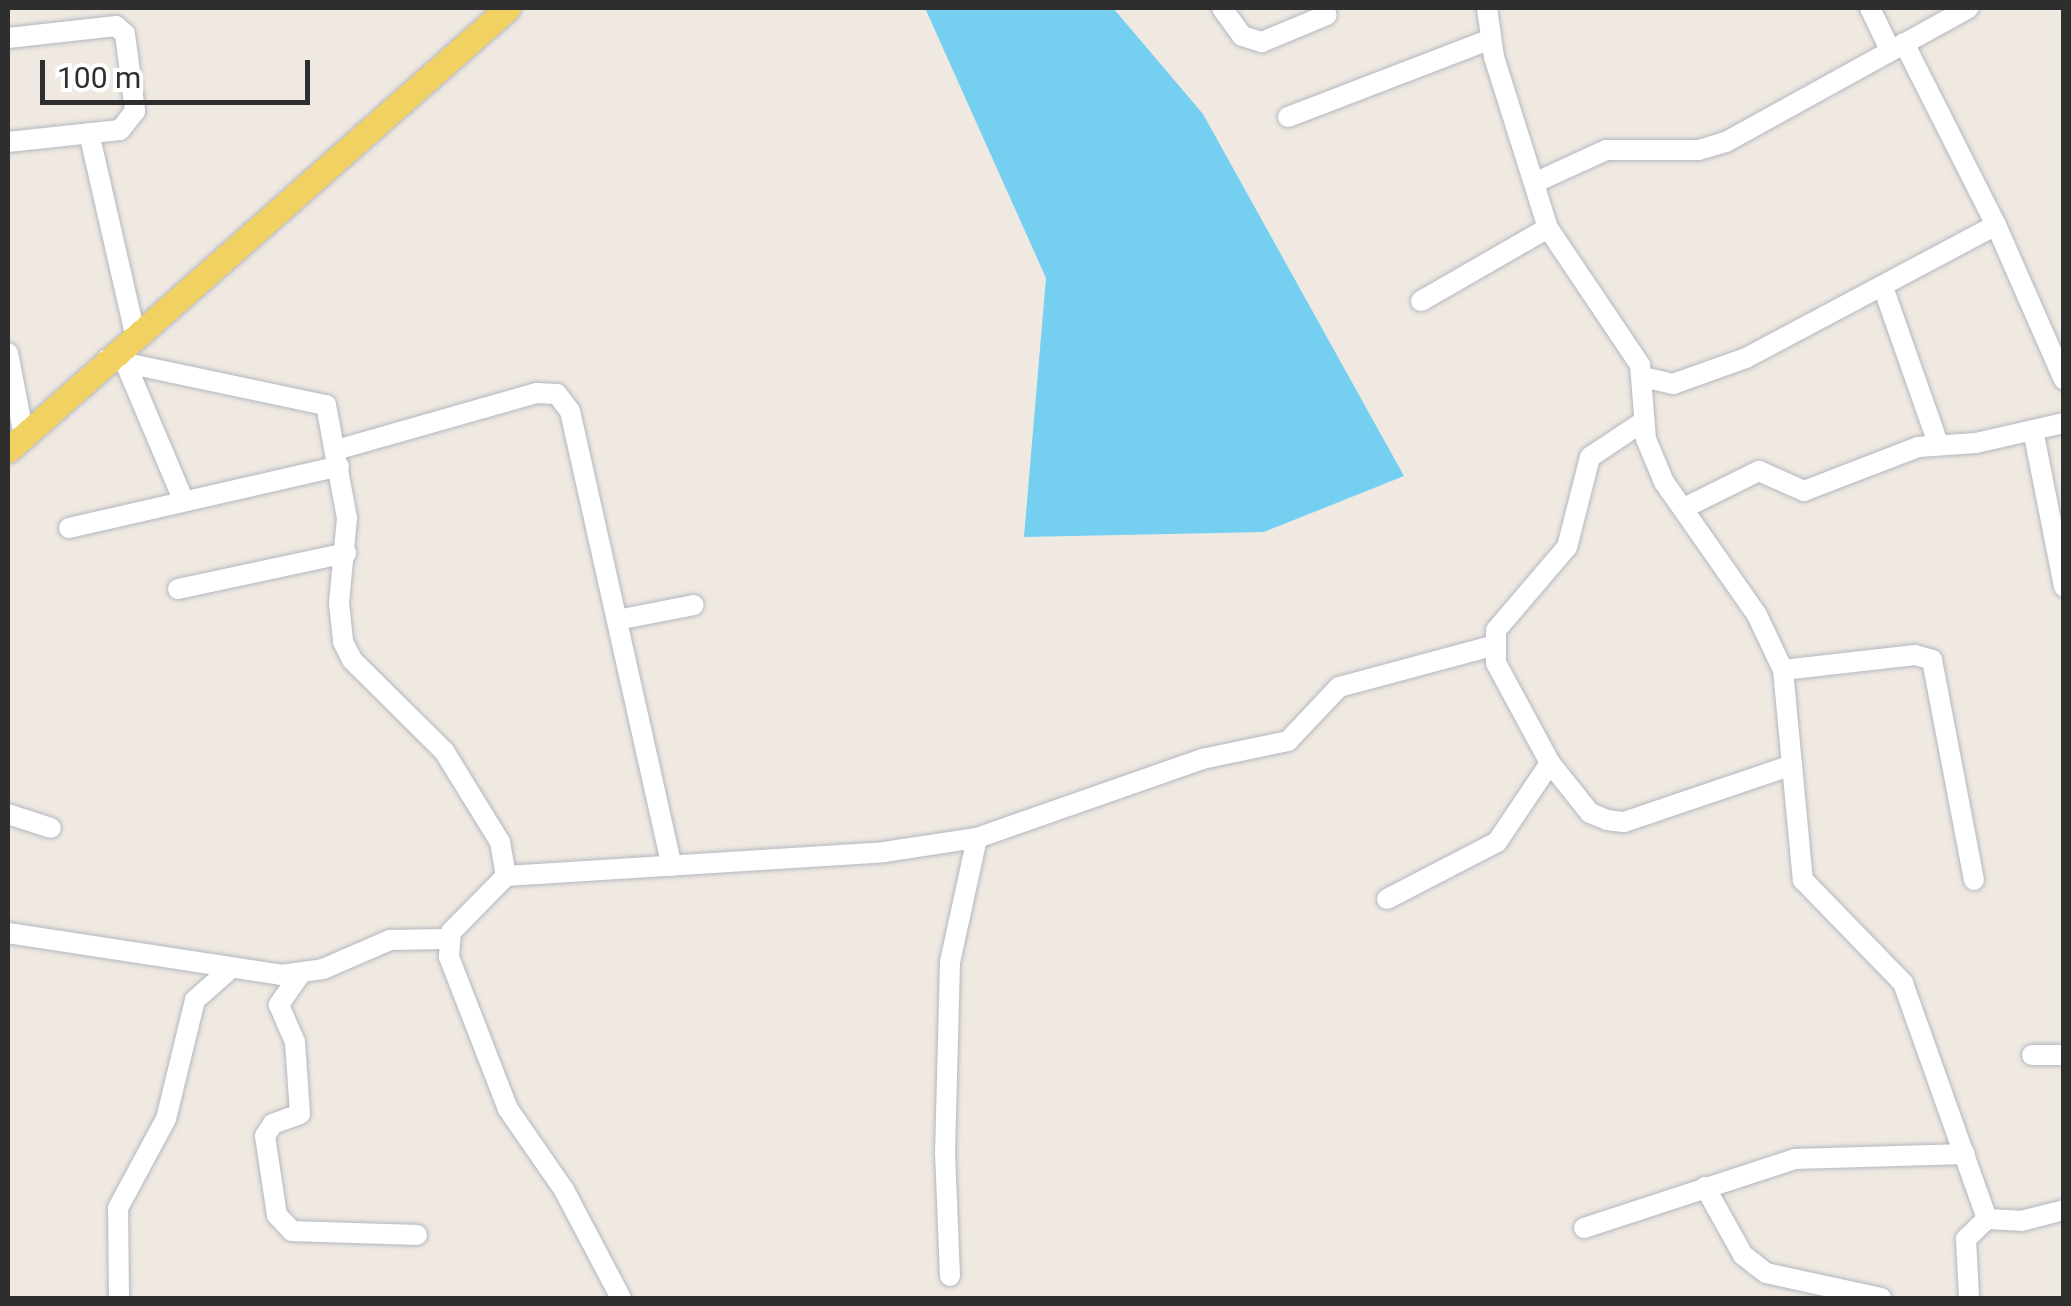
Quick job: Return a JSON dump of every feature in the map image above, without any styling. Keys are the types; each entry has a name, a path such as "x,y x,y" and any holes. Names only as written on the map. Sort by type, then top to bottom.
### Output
{"main road":[{"path":"12,443 116,360 136,334 484,17 508,8"}],"street":[{"path":"1222,8 1242,36 1262,42 1327,15"},
{"path":"1487,8 1491,39 1548,228 1628,342 1643,377 1644,422 1659,473 1756,615 1783,670 1803,880 1903,983 1987,1219"},
{"path":"1870,8 1897,46 1996,225 2064,380"},
{"path":"1534,183 1606,150 1698,150 1726,142 1968,8"},
{"path":"8,38 102,25 125,34 135,111 120,130 8,142"},
{"path":"1288,118 1491,39"},
{"path":"89,133 136,334"},
{"path":"1643,377 1672,384 1746,358 1996,225"},
{"path":"1421,301 1548,228"},
{"path":"1883,287 1938,443"},
{"path":"8,353 12,443"},
{"path":"116,360 317,399 326,405 338,458 346,554 339,602 342,642 465,779 500,842 506,876"},
{"path":"116,360 183,499"},
{"path":"69,528 338,458 536,392 556,394 570,411 672,866"},
{"path":"1644,422 1590,457 1567,547 1496,630 1492,646 1550,763 1590,813 1624,822 1792,765"},
{"path":"1684,508 1758,470 1804,491 1938,443 1958,446 2064,423"},
{"path":"2033,430 2064,587"},
{"path":"178,589 346,554"},
{"path":"617,620 694,605"},
{"path":"8,934 230,970 301,973 390,940 447,938 506,876 884,852 977,838 1202,760 1288,741 1339,687 1492,646"},
{"path":"1783,670 1916,655 1932,660 1974,880"},
{"path":"1387,899 1497,842 1550,763"},
{"path":"8,814 51,828"},
{"path":"950,1276 948,998 955,923 977,838"},
{"path":"447,938 508,1109 564,1190 622,1298"},
{"path":"119,1298 118,1208 166,1118 195,1000 230,970"},
{"path":"301,973 279,1005 295,1042 300,1114 273,1124 264,1136 276,1215 292,1231 417,1235"},
{"path":"2032,1055 2064,1056"},
{"path":"1584,1228 1796,1160 1965,1154"},
{"path":"1705,1187 1743,1255 1766,1273 1881,1298"},
{"path":"1969,1298 1966,1239 1987,1219 2021,1220 2064,1210"}],"water":[{"path":"925,8 1113,8 1203,114 1404,476 1264,532 1024,537 1046,278"}]}
